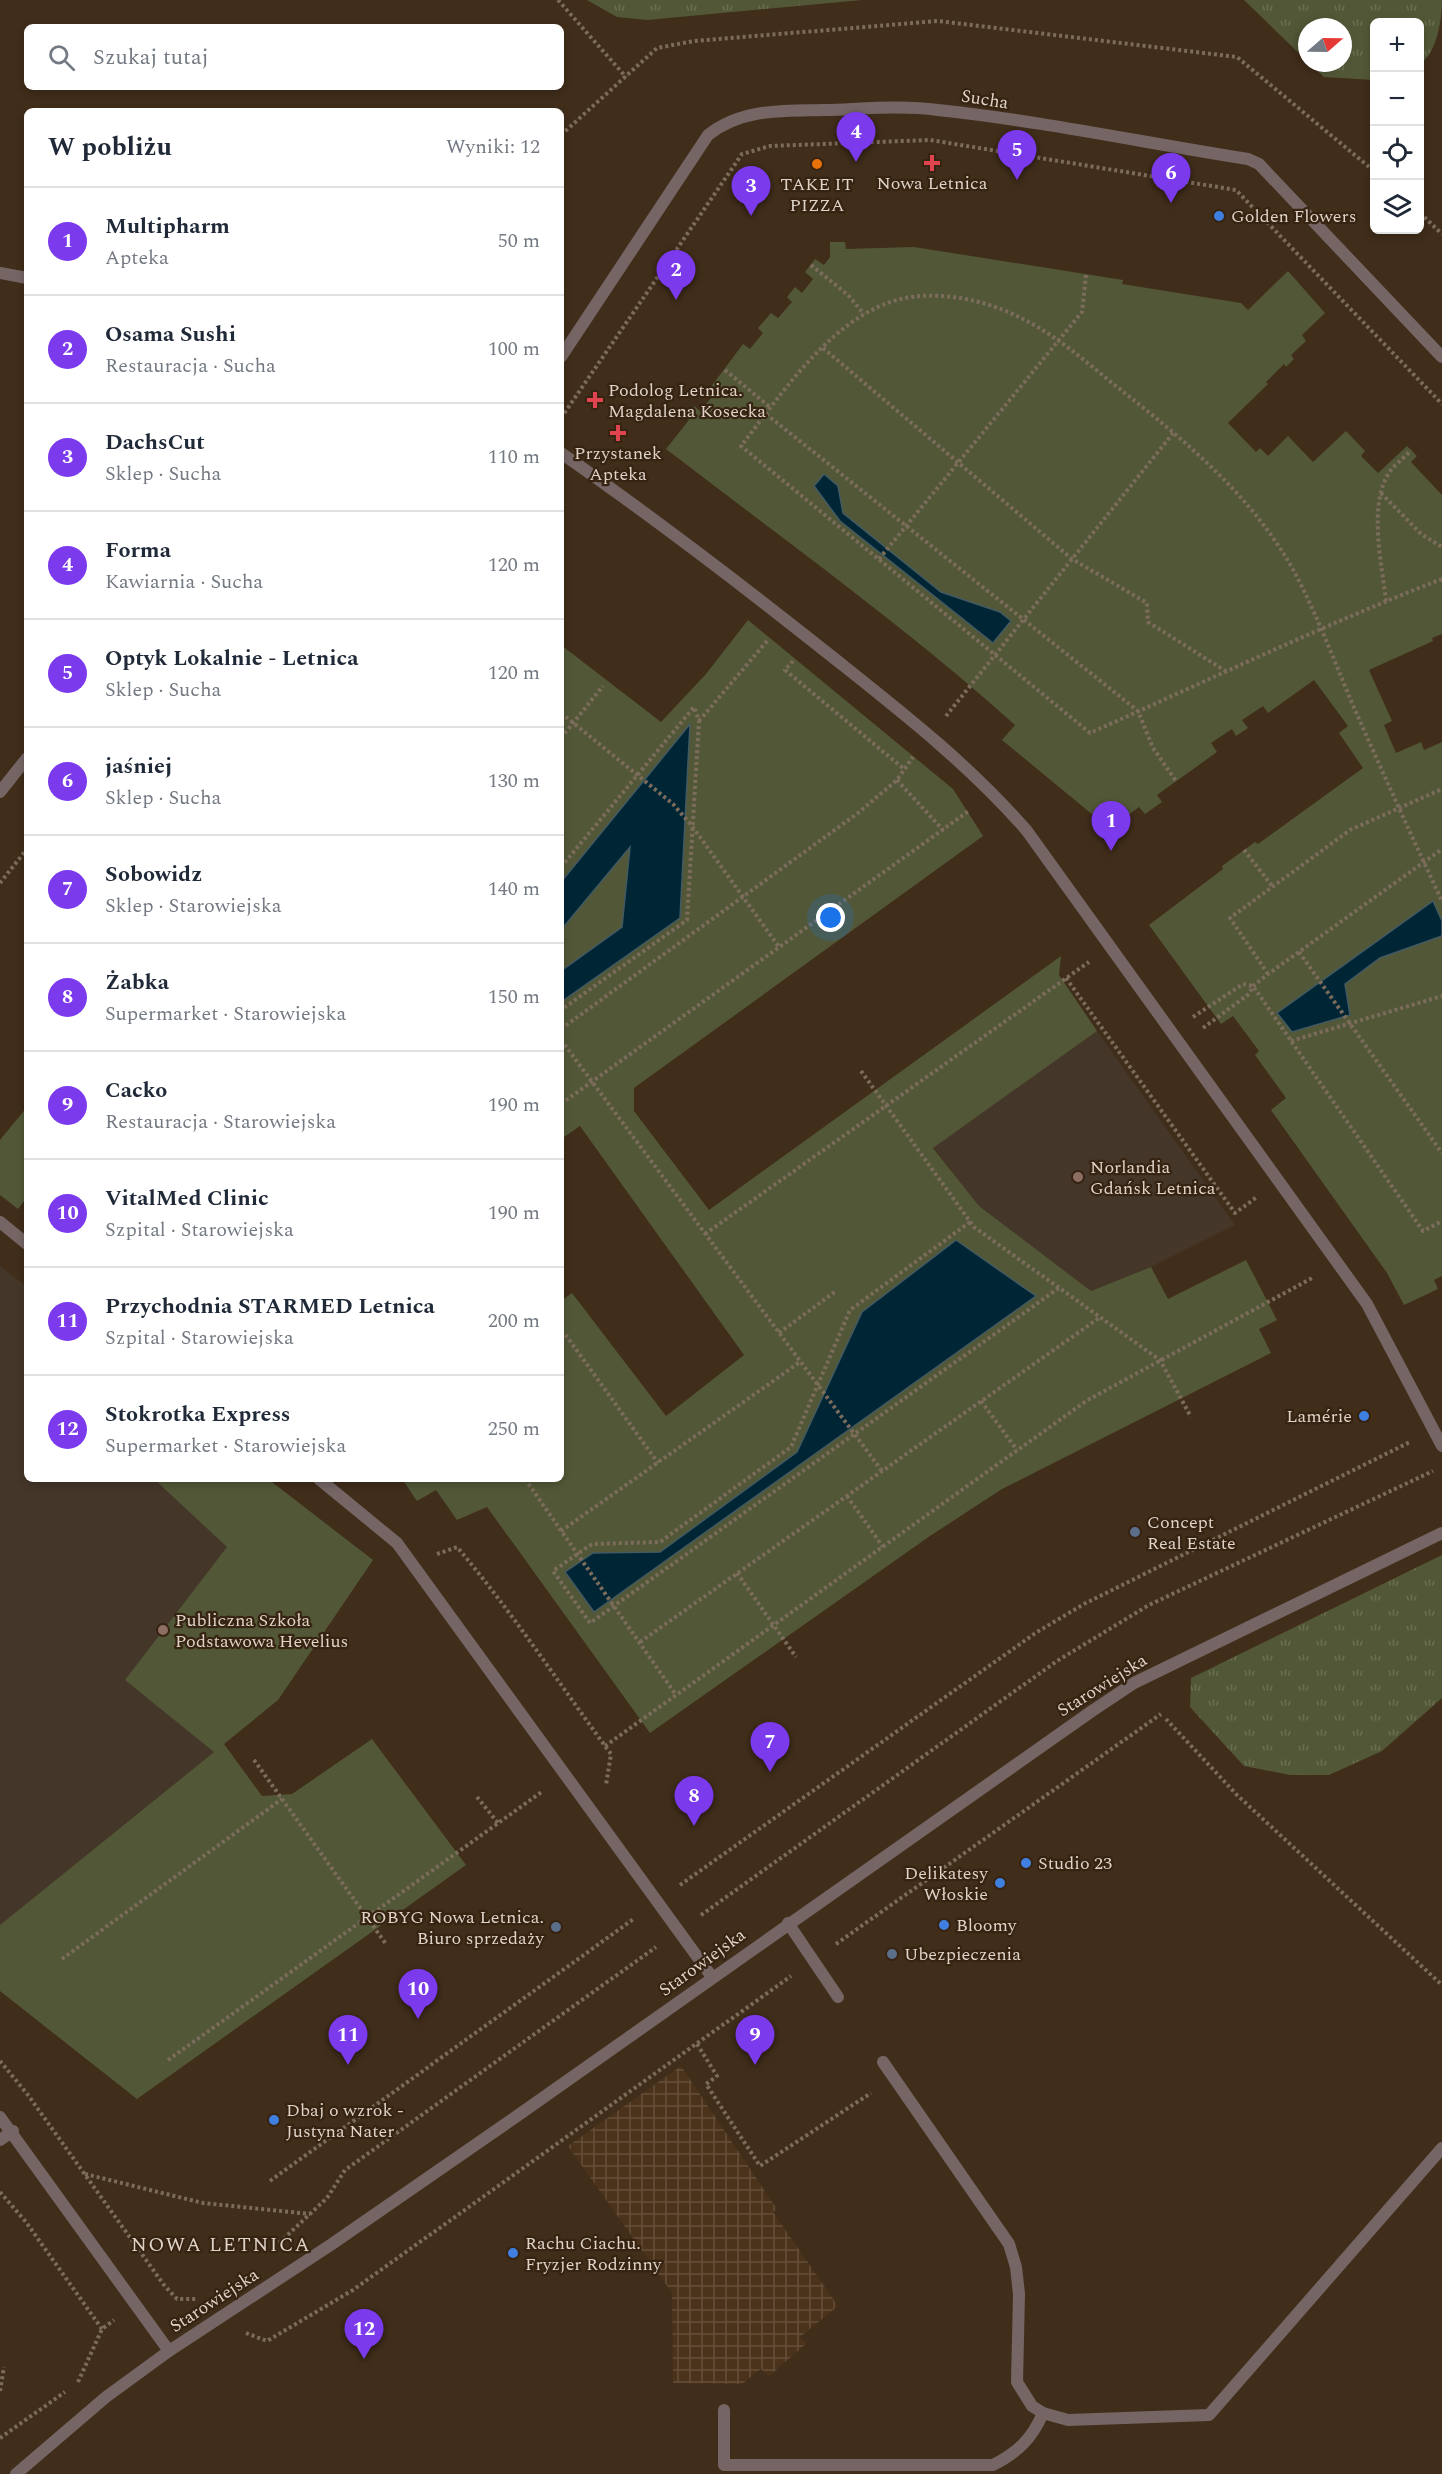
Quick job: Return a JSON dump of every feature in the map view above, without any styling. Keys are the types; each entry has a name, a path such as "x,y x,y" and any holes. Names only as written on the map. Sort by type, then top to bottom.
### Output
{"street":[{"name":"Sucha","path":"564,352 708,135 722,124 745,115 771,111 883,108 937,109 1248,159 1259,164 1442,357"},
{"path":"0,273 24,277"},
{"path":"564,455 658,521 810,639 895,707 994,793 1027,831 1367,1304 1439,1439"},
{"path":"0,792 24,762"},
{"path":"0,1222 24,1242"},
{"path":"323,1482 397,1543 712,1977"},
{"name":"Starowiejska","path":"16,2474 106,2397 169,2351 517,2116 788,1923 1134,1683 1442,1533"},
{"path":"788,1923 838,1997"},
{"path":"883,2062 1009,2244 1016,2267 1019,2294 1017,2382 1032,2406 1043,2413 1068,2420 1209,2415 1442,2148"},
{"path":"0,2117 169,2351"},
{"path":"0,2140 13,2132"},
{"path":"724,2410 724,2465 993,2465 1014,2455 1029,2440 1043,2413"}],"path":[{"path":"558,0 626,77"},
{"path":"564,132 657,48 694,41 938,21 1237,57 1370,168"},
{"path":"564,414 742,154 770,146 930,140 1236,190 1442,404"},
{"path":"1424,218 1442,234"},
{"path":"811,265 848,295 864,314"},
{"path":"881,557 1082,312 1086,275"},
{"path":"1442,579 1386,601 1321,630 1227,672 1138,711 1090,733 881,557 741,446 823,348 864,314 896,300 929,294 983,303 1022,318 1058,340 1174,432 1246,503 1294,572 1321,630 1398,808 1442,901"},
{"path":"823,348 1072,559 1090,572 1147,603 1148,622 1227,672"},
{"path":"725,370 771,408"},
{"path":"766,414 1138,711 1153,748 1176,781"},
{"path":"947,714 1174,432"},
{"path":"1386,601 1377,518 1381,492 1390,471 1411,450"},
{"path":"1381,492 1421,534 1442,547"},
{"path":"699,721 771,636"},
{"path":"564,1027 858,813 897,780 904,769 785,670 810,639"},
{"path":"564,734 603,686"},
{"path":"564,863 694,707 699,721 687,920 564,1008"},
{"path":"564,716 674,804 779,947"},
{"path":"897,780 943,830"},
{"path":"1268,974 1230,918 1350,830 1442,789"},
{"path":"564,1102 994,793"},
{"path":"1204,1028 1249,994 1253,986 1268,974 1442,849"},
{"path":"1244,850 1273,887"},
{"path":"0,883 24,853"},
{"path":"705,1234 1092,960 1085,951"},
{"path":"1299,952 1442,1153"},
{"path":"1066,978 1235,1213"},
{"path":"1190,1019 1243,984 1253,986 1423,1231 1442,1221"},
{"path":"1291,1041 1442,996"},
{"path":"564,1044 882,1471"},
{"path":"861,1071 970,1222 1099,1318 1160,1360 1191,1417"},
{"path":"970,1222 850,1310 791,1447 660,1542 592,1544 553,1572 590,1623 1059,1288"},
{"path":"605,1746 1086,1401 1315,1277"},
{"path":"779,1333 836,1291"},
{"path":"640,1642 1099,1318"},
{"path":"564,1335 658,1463"},
{"path":"561,1531 800,1362"},
{"path":"981,1401 1017,1450"},
{"path":"270,2181 656,1902 1037,1632 1084,1604 1439,1439"},
{"path":"274,2247 327,2198 345,2170 1057,1661 1149,1605 1442,1467"},
{"path":"527,1482 676,1695"},
{"path":"847,1496 883,1547"},
{"path":"427,1557 457,1547 501,1600 611,1754 605,1793"},
{"path":"737,1573 796,1657"},
{"path":"231,2310 248,2335 267,2341 352,2290 1161,1714"},
{"path":"1166,1719 1238,1795 1442,1985"},
{"path":"254,1760 386,1944"},
{"path":"168,2060 544,1791"},
{"path":"477,1797 498,1823"},
{"path":"62,1959 282,1799"},
{"path":"697,2044 717,2076 706,2084 760,2166 894,2078"},
{"path":"0,2061 164,2285 177,2299 194,2300 201,2295"},
{"path":"84,2174 203,2203 310,2214"},
{"path":"0,2192 26,2222 102,2329 78,2383"},
{"path":"0,2391 4,2367"},
{"path":"0,2438 68,2390"}],"shaded area":[{"name":"Norlandia Gdańsk Letnica","path":"1097,1031 1235,1225 1151,1267 1091,1291 979,1206 933,1147"},
{"name":"Publiczna Szkoła Podstawowa Hevelius","path":"0,1266 24,1285 24,1482 272,1482 373,1560 278,1700 0,1925"},
{"path":"681,2066 777,2209 773,2212 838,2306 800,2337 806,2344 769,2376 761,2369 742,2384 673,2383 672,2293 568,2146"}],"green space":[{"path":"587,0 862,0 647,20 617,17"},
{"path":"1244,0 1442,0 1440,26 1431,52 1424,61 1424,18 1370,18 1370,80 1324,77 1319,72 1352,72 1352,18 1298,18 1298,52"},
{"path":"830,242 845,242 846,249 914,247 1123,280 1122,284 1241,303 1248,310 1288,271 1325,313 1302,335 1306,341 1291,355 1294,359 1286,367 1284,364 1266,382 1268,384 1228,423 1256,452 1260,448 1268,456 1288,436 1313,462 1346,431 1365,451 1361,456 1378,473 1407,446 1417,456 1411,462 1442,495 1442,634 1432,638 1433,641 1369,670 1392,721 1384,725 1396,753 1421,742 1424,750 1442,742 1442,1276 1434,1280 1438,1289 1404,1305 1387,1273 1271,1110 1286,1098 1255,1055 1259,1051 1233,1016 1221,1024 1149,925 1223,869 1222,866 1255,842 1258,844 1363,768 1339,733 1348,726 1314,680 1268,713 1263,706 1242,720 1248,728 1236,736 1232,729 1211,743 1217,752 1157,795 1162,802 1145,814 1139,807 1110,829 1002,740 1015,725 973,688 843,584 666,449 689,420 685,416 694,406 700,411 712,397 707,392 743,344 750,349 763,333 758,328 771,313 778,318 792,302 787,297 795,287 802,293 813,279 805,272 815,259 824,265 830,257"},
{"path":"748,620 953,789 983,836 634,1088 634,1111 709,1210 1061,956 1059,975 1097,1031 933,1148 979,1206 1091,1291 1151,1267 1168,1299 1246,1260 1277,1320 1259,1329 1271,1353 1002,1489 930,1536 650,1733 487,1507 457,1520 436,1490 417,1501 404,1482 564,1482 564,1299 572,1293 666,1416 744,1355 580,1126 564,1137 564,647 661,722 706,674"},
{"path":"24,1111 24,1201 18,1209 0,1195 0,1140"},
{"path":"157,1482 272,1482 373,1560 278,1700 224,1744 262,1796 292,1794 372,1739 466,1865 137,2099 0,1991 0,1925 214,1752 125,1680 227,1547"},
{"path":"1442,1555 1442,1698 1382,1751 1329,1775 1290,1775 1244,1766 1190,1707 1191,1678"}],"water":[{"path":"824,474 838,486 843,513 941,592 1000,612 1011,621 993,643 840,521 814,486"},
{"path":"690,724 680,918 564,1000 564,969 622,927 630,847 564,926 564,878"},
{"path":"1433,901 1442,921 1442,936 1380,958 1345,984 1350,1015 1292,1032 1277,1013"},
{"path":"956,1240 1036,1296 594,1612 565,1572 593,1553 660,1552 797,1452 862,1312"}],"place":[{"name":"Forma","path":"856,162"},
{"name":"Nowa Letnica","path":"932,163"},
{"name":"TAKE IT PIZZA","path":"817,164"},
{"name":"Optyk Lokalnie - Letnica","path":"1017,180"},
{"name":"jaśniej","path":"1171,203"},
{"name":"DachsCut","path":"751,216"},
{"name":"Golden Flowers","path":"1219,216"},
{"name":"Osama Sushi","path":"676,300"},
{"name":"Podolog Letnica. Magdalena Kosecka","path":"595,400"},
{"name":"Przystanek Apteka","path":"618,433"},
{"name":"Multipharm","path":"1111,851"},
{"name":"Norlandia Gdańsk Letnica","path":"1078,1177"},
{"name":"Lamérie","path":"1364,1416"},
{"name":"Concept Real Estate","path":"1135,1532"},
{"name":"Publiczna Szkoła Podstawowa Hevelius","path":"163,1630"},
{"name":"Sobowidz","path":"770,1772"},
{"name":"Żabka","path":"694,1826"},
{"name":"Studio 23","path":"1026,1863"},
{"name":"Delikatesy Włoskie","path":"1000,1883"},
{"name":"Bloomy","path":"944,1925"},
{"name":"ROBYG Nowa Letnica. Biuro sprzedaży","path":"556,1927"},
{"name":"Ubezpieczenia","path":"892,1954"},
{"name":"VitalMed Clinic","path":"418,2019"},
{"name":"Przychodnia STARMED Letnica","path":"348,2065"},
{"name":"Cacko","path":"755,2065"},
{"name":"Dbaj o wzrok - Justyna Nater","path":"274,2120"},
{"name":"Rachu Ciachu. Fryzjer Rodzinny","path":"513,2253"},
{"name":"Stokrotka Express","path":"364,2359"}],"district":[{"name":"NOWA LETNICA","path":"221,2244"}]}
